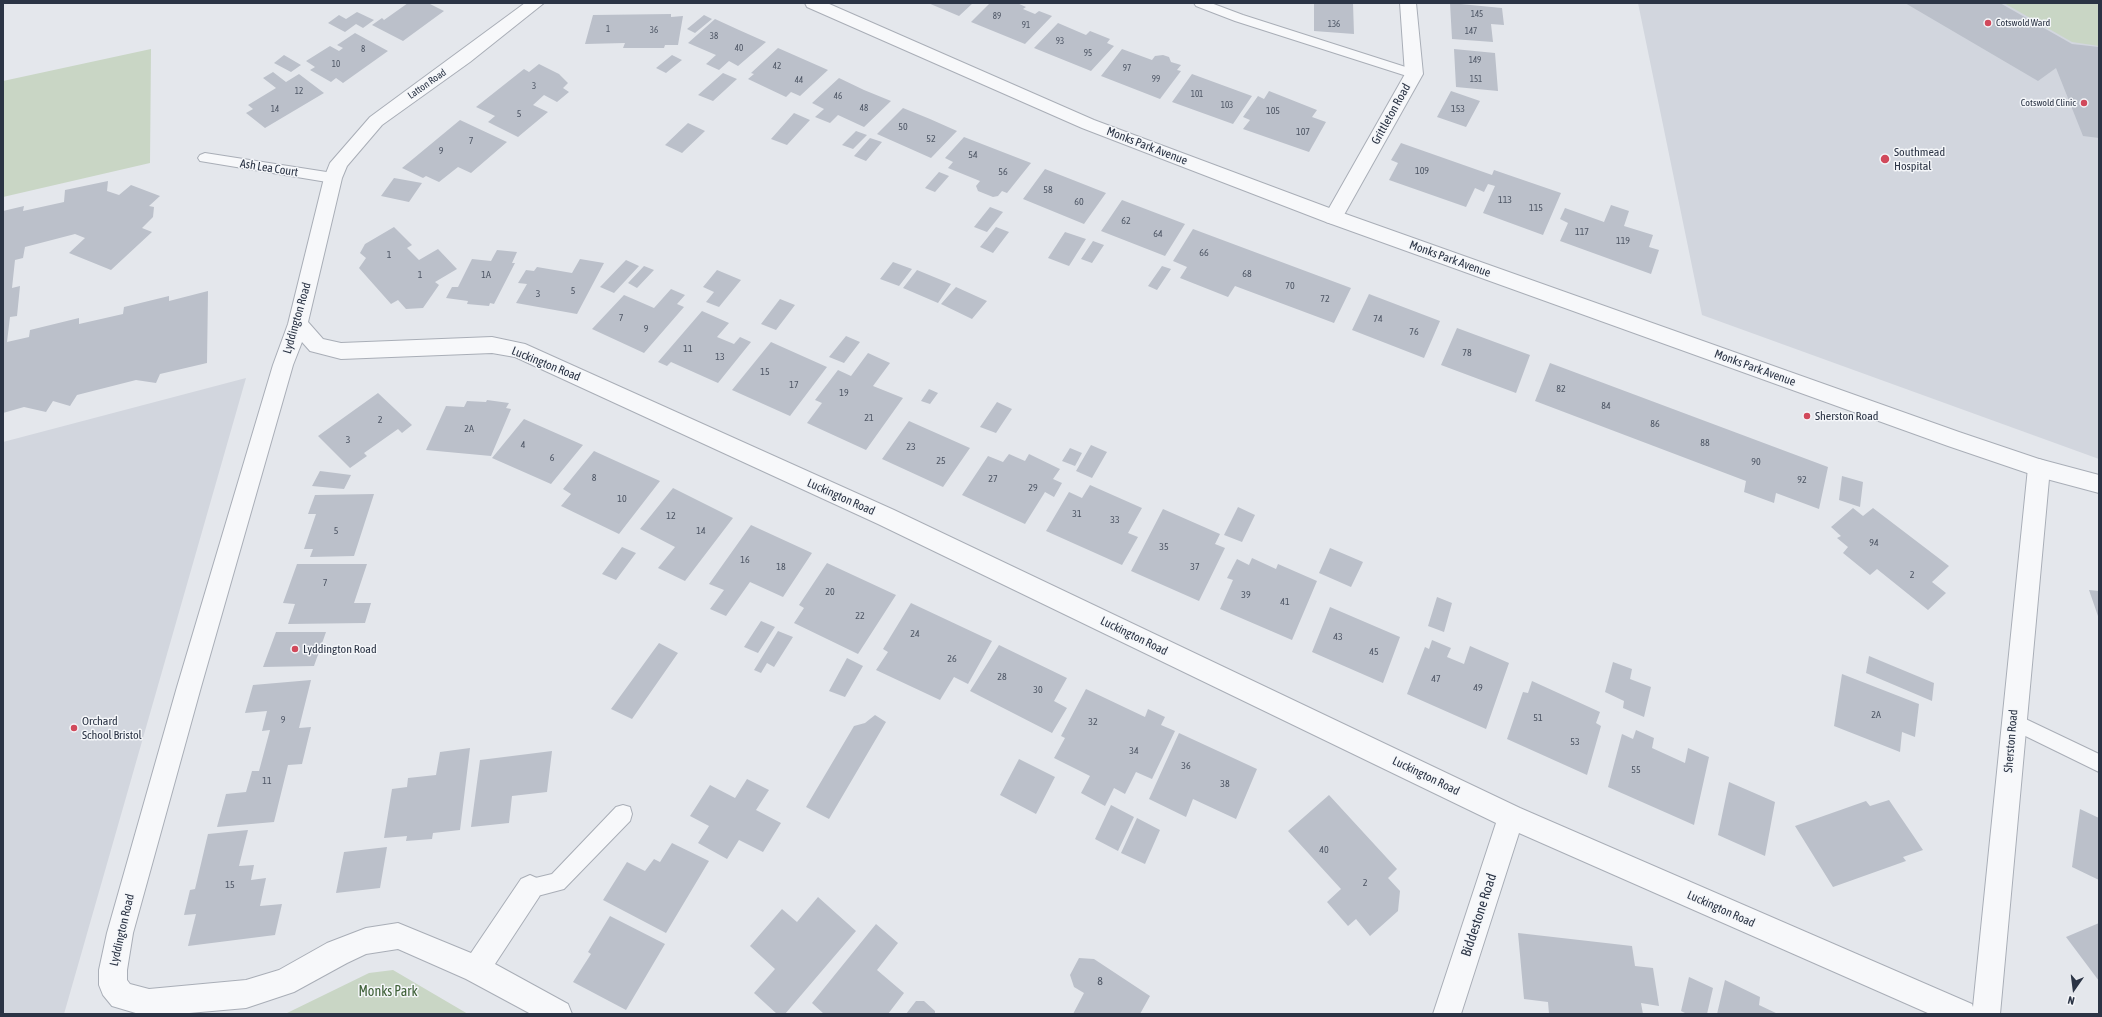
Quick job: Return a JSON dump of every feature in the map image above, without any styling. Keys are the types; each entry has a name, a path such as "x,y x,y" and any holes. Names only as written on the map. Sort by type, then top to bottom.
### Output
{"street":[{"name":"Latton Road","path":"333,178 339,163 350,148 376,121 464,58 536,3"},
{"name":"Monks Park Avenue","path":"813,3 1088,124 1333,217 2039,468 2099,484"},
{"name":"Grittleton Road","path":"1333,217 1414,74 1408,3"},
{"name":"Lyddington Road","path":"333,178 298,324 283,365 193,671 120,933 112,970 113,985 122,996 149,1003 246,994 284,982 337,953 366,941 398,936 476,969 558,1014"},
{"name":"Luckington Road","path":"298,324 317,345 341,351 492,345 518,350 886,517 1511,817 1962,1014"},
{"name":"Sherston Road","path":"1986,1014 2013,721 2039,468"},
{"name":"Biddestone Road","path":"1447,1014 1511,817"},
{"path":"476,969 530,888"}],"lane":[{"path":"1200,3 1239,18 1414,74"},
{"name":"Ash Lea Court","path":"205,158 333,178"},
{"path":"2013,721 2099,763"},
{"path":"530,888 557,882 623,814"}],"shaded area":[{"name":"Southmead Hospital","path":"1638,3 2099,3 2099,459 1702,315"},
{"name":"Orchard School Bristol","path":"246,378 64,1014 3,1014 3,442"}],"green space":[{"path":"2004,3 2099,3 2099,46 2072,42"},
{"path":"151,49 150,163 3,197 3,81"},
{"name":"Monks Park","path":"393,970 468,1014 285,1014 369,973"}],"building":[{"path":"408,3 428,3 444,11 403,41 372,25 382,18 384,20"},
{"path":"928,3 973,3 959,16"},
{"path":"990,3 1017,3 1026,7 1023,9 1035,14 1039,11 1052,16 1025,44 971,22"},
{"path":"1314,3 1353,3 1354,34 1314,31"},
{"path":"1450,3 1502,8 1504,25 1491,24 1493,42 1452,39"},
{"name":"Cotswold Ward","path":"1905,3 2000,3 2072,44 2099,47 2099,138 2083,136 2056,68 2038,81"},
{"path":"357,12 374,20 363,28 356,24 345,32 328,23 339,15 346,19"},
{"path":"671,14 671,17 683,16 678,45 665,45 664,48 623,48 625,43 585,44 593,15"},
{"path":"704,15 712,19 695,33 687,29"},
{"path":"715,19 766,42 738,66 729,61 719,70 706,64 716,55 688,43"},
{"path":"1058,23 1086,35 1090,31 1110,39 1107,43 1114,46 1091,71 1034,48"},
{"path":"355,33 388,51 343,83 336,78 331,82 310,70 315,67 306,61 330,46 339,51 343,48 337,45"},
{"path":"778,48 828,70 800,96 791,92 786,97 748,79 754,74 751,73"},
{"path":"1122,49 1152,60 1155,56 1163,55 1169,57 1171,62 1181,65 1177,70 1181,71 1160,99 1101,76"},
{"path":"1454,49 1495,53 1498,91 1456,87"},
{"path":"284,55 301,65 291,72 274,63"},
{"path":"672,55 682,60 666,73 656,68"},
{"path":"539,64 559,74 568,83 563,88 569,92 557,102 544,95 533,105 548,112 518,137 488,122 495,116 476,107 524,69 529,72"},
{"path":"273,72 286,82 299,74 324,93 265,128 246,113 253,109 248,105 276,88 263,78"},
{"path":"723,73 737,79 713,101 698,95"},
{"path":"1192,74 1252,96 1233,124 1172,102"},
{"path":"839,78 891,101 864,127 838,115 830,123 815,117 824,109 812,103"},
{"path":"1269,91 1317,110 1312,117 1326,122 1309,152 1243,129 1250,120 1243,117 1258,96 1264,99"},
{"path":"1451,91 1480,101 1466,127 1437,117"},
{"path":"903,108 957,131 931,158 877,134"},
{"path":"794,113 810,120 787,145 771,139"},
{"path":"460,120 507,142 471,173 458,167 439,182 426,176 423,178 402,168"},
{"path":"688,123 705,131 682,153 665,145"},
{"path":"856,131 867,135 853,149 842,145"},
{"path":"964,137 1031,163 1007,193 1002,191 998,196 993,197 978,191 976,186 980,181 948,168 953,162 945,158"},
{"path":"870,138 882,142 866,161 854,156"},
{"path":"1401,143 1492,175 1494,170 1561,193 1543,235 1483,213 1495,186 1488,184 1484,192 1475,188 1466,207 1389,180 1398,163 1391,160"},
{"path":"1045,169 1106,193 1084,224 1023,199"},
{"path":"939,172 949,176 935,192 925,188"},
{"path":"394,178 422,183 409,202 381,196"},
{"path":"108,181 107,191 119,195 131,185 160,196 149,206 154,207 153,217 142,228 152,232 111,270 69,253 85,238 75,234 25,247 23,258 15,260 12,288 20,286 17,316 10,317 7,342 29,337 30,330 79,318 79,324 123,314 124,307 169,296 169,301 208,291 207,363 160,374 156,383 136,380 77,395 70,406 53,401 46,412 24,407 3,413 3,211 24,206 23,211 64,202 65,190"},
{"path":"1122,200 1185,224 1165,256 1101,231"},
{"path":"1611,205 1629,211 1624,226 1653,235 1649,247 1659,250 1651,274 1560,241 1568,223 1560,219 1565,208 1604,222"},
{"path":"990,207 1003,212 987,232 974,227"},
{"path":"394,227 412,245 407,248 419,260 438,249 457,269 435,282 439,285 423,308 406,309 398,300 391,304 359,268 366,258 360,253 365,244"},
{"path":"996,227 1009,232 993,253 980,247"},
{"path":"1193,229 1351,288 1334,323 1235,286 1228,297 1180,278 1187,267 1173,261"},
{"path":"1065,232 1086,239 1069,266 1048,258"},
{"path":"1093,241 1104,245 1092,263 1081,259"},
{"path":"497,250 517,252 512,263 515,263 494,304 490,303 489,306 467,304 468,301 446,298 452,287 458,287 472,259 491,261"},
{"path":"580,259 604,263 577,314 516,303 527,284 518,283 526,270 534,271 537,267 572,273"},
{"path":"626,260 639,266 614,293 600,287"},
{"path":"893,262 912,269 899,286 880,279"},
{"path":"644,266 654,270 637,288 628,283"},
{"path":"1162,266 1171,269 1157,290 1148,286"},
{"path":"717,270 741,280 719,307 706,302 714,292 703,287"},
{"path":"917,270 951,284 938,303 903,288"},
{"path":"956,287 987,301 972,319 941,304"},
{"path":"671,289 685,295 677,304 684,307 644,353 592,329 624,295 654,308"},
{"path":"1369,294 1440,321 1424,358 1352,330"},
{"path":"780,299 795,305 776,330 761,324"},
{"path":"702,311 729,323 717,337 734,344 740,337 751,342 718,383 671,362 667,366 658,362"},
{"path":"1457,328 1530,355 1516,393 1441,365"},
{"path":"846,336 860,342 844,363 829,357"},
{"path":"771,342 827,367 790,416 732,390"},
{"path":"868,353 890,363 873,386 903,398 866,450 807,423 822,403 815,400 838,370 851,376"},
{"path":"1550,363 1828,467 1819,509 1776,493 1774,503 1744,492 1746,481 1535,401"},
{"path":"929,389 938,393 930,404 921,401"},
{"path":"378,393 412,425 402,433 398,429 364,453 367,456 350,468 318,436"},
{"path":"487,400 509,403 506,408 511,409 491,456 426,450 446,406 464,407 467,401 486,402"},
{"path":"997,402 1012,409 996,433 980,427"},
{"path":"524,419 583,445 551,484 492,458"},
{"path":"909,421 970,448 943,487 882,459"},
{"path":"1091,445 1107,452 1092,478 1076,471"},
{"path":"1070,448 1082,453 1075,466 1062,461"},
{"path":"594,451 660,481 619,534 561,506 571,494 563,489"},
{"path":"1009,454 1025,461 1029,454 1060,469 1053,479 1062,483 1054,497 1045,492 1025,524 962,495 988,456 1003,462"},
{"path":"320,471 351,475 344,489 312,486"},
{"path":"1842,476 1863,482 1860,507 1839,500"},
{"path":"1090,485 1142,508 1128,533 1138,537 1122,565 1046,531 1069,492 1082,498"},
{"path":"673,488 733,518 685,581 658,568 675,547 640,529"},
{"path":"374,494 354,556 310,557 313,549 304,549 316,514 308,514 315,495"},
{"path":"1238,507 1255,515 1242,542 1224,535"},
{"path":"1853,508 1863,516 1873,508 1949,566 1932,582 1946,593 1928,610 1877,569 1870,575 1843,553 1848,547 1837,538 1841,536 1831,527"},
{"path":"1163,509 1220,534 1215,544 1225,548 1199,601 1131,571"},
{"path":"751,525 812,553 783,597 750,582 726,616 710,609 724,590 709,584"},
{"path":"622,547 636,553 616,580 602,574"},
{"path":"1330,548 1363,562 1351,587 1319,573"},
{"path":"1252,558 1276,569 1278,564 1317,581 1292,640 1220,609 1233,580 1227,578 1237,559 1249,565"},
{"path":"827,563 896,595 858,654 794,623 804,608 799,605"},
{"path":"297,564 367,564 354,603 371,603 365,623 288,624 295,604 283,603"},
{"path":"2089,590 2099,591 2099,619"},
{"path":"1437,597 1452,603 1444,632 1428,626"},
{"path":"911,603 992,641 968,684 954,677 940,700 876,670 888,652 883,649"},
{"path":"1330,607 1400,637 1383,683 1312,652"},
{"path":"761,621 775,627 758,653 744,647"},
{"path":"778,631 793,637 774,667 767,663 761,673 754,670"},
{"name":"Lyddington Road","path":"276,632 326,632 314,666 263,667"},
{"path":"1432,640 1451,648 1447,657 1464,664 1470,646 1509,663 1486,729 1407,694 1425,647 1429,649"},
{"path":"659,643 678,653 632,719 611,709"},
{"path":"999,645 1067,678 1054,701 1067,708 1052,733 970,691"},
{"path":"1869,656 1934,683 1932,701 1866,673"},
{"path":"847,658 863,666 845,697 829,691"},
{"path":"1613,662 1632,669 1630,679 1651,687 1644,717 1623,708 1624,701 1605,692"},
{"path":"1842,674 1919,704 1915,737 1902,732 1900,752 1834,726"},
{"path":"311,680 299,728 311,727 302,764 288,765 274,822 217,827 226,794 246,792 252,771 259,771 270,730 262,731 267,711 245,713 253,685"},
{"path":"1532,681 1600,712 1596,723 1601,726 1587,775 1507,739 1523,692 1528,693"},
{"path":"1086,689 1145,717 1148,709 1165,717 1161,725 1175,731 1152,779 1136,772 1125,794 1114,788 1105,806 1081,793 1090,776 1054,758 1065,738 1061,736"},
{"path":"875,715 886,722 829,819 806,807 854,726 865,723"},
{"path":"1636,730 1654,738 1652,748 1685,763 1688,748 1709,757 1694,825 1608,787 1622,734 1633,739"},
{"path":"1179,733 1257,769 1236,819 1193,799 1186,817 1149,799"},
{"path":"470,748 460,830 433,833 432,839 406,841 407,836 384,838 392,789 407,787 408,778 436,775 440,752"},
{"path":"552,751 547,792 512,796 509,823 471,827 480,760"},
{"path":"1019,759 1055,777 1036,814 1000,795"},
{"path":"747,779 769,790 756,810 781,823 763,852 739,840 727,859 698,843 709,826 690,816 710,785 735,798"},
{"path":"1729,782 1775,802 1765,856 1718,835"},
{"path":"1329,795 1397,869 1388,878 1400,891 1398,911 1370,936 1356,919 1348,926 1327,902 1341,889 1288,831"},
{"path":"1889,800 1923,850 1903,857 1906,861 1833,887 1795,826 1866,801 1870,806"},
{"path":"1111,805 1134,817 1118,851 1095,839"},
{"path":"2080,809 2099,818 2099,880 2072,867"},
{"path":"1137,818 1160,830 1145,864 1121,853"},
{"path":"248,830 239,866 254,865 251,880 266,878 260,906 282,904 275,935 188,946 196,914 184,915 190,890 195,889 208,834"},
{"path":"672,843 709,861 666,933 603,900 627,862 645,871 654,859 660,862"},
{"path":"387,847 380,888 336,893 344,852"},
{"path":"818,897 856,931 785,1014 777,1014 754,993 775,969 750,946 782,909 797,922"},
{"path":"610,916 665,944 626,1010 573,982 591,954 588,952"},
{"path":"2099,923 2099,981 2066,937"},
{"path":"876,924 898,943 877,970 904,993 888,1014 824,1014 812,1003"},
{"path":"1518,933 1632,946 1635,966 1653,968 1659,1006 1641,1003 1643,1014 1549,1014 1548,1002 1524,999"},
{"path":"1079,958 1094,959 1150,996 1140,1014 1073,1014 1084,993 1074,987 1070,975"},
{"path":"1689,977 1713,988 1707,1014 1687,1014 1681,1011"},
{"path":"1725,980 1760,997 1759,1005 1778,1014 1717,1014"},
{"path":"916,1001 924,1001 935,1011 935,1014 906,1014"}],"place":[{"name":"Cotswold Ward","path":"1988,23"},
{"name":"Cotswold Clinic","path":"2084,103"},
{"name":"Southmead Hospital","path":"1885,159"},
{"name":"Sherston Road","path":"1807,416"},
{"name":"Lyddington Road","path":"295,649"},
{"name":"Orchard School Bristol","path":"74,728"}]}
